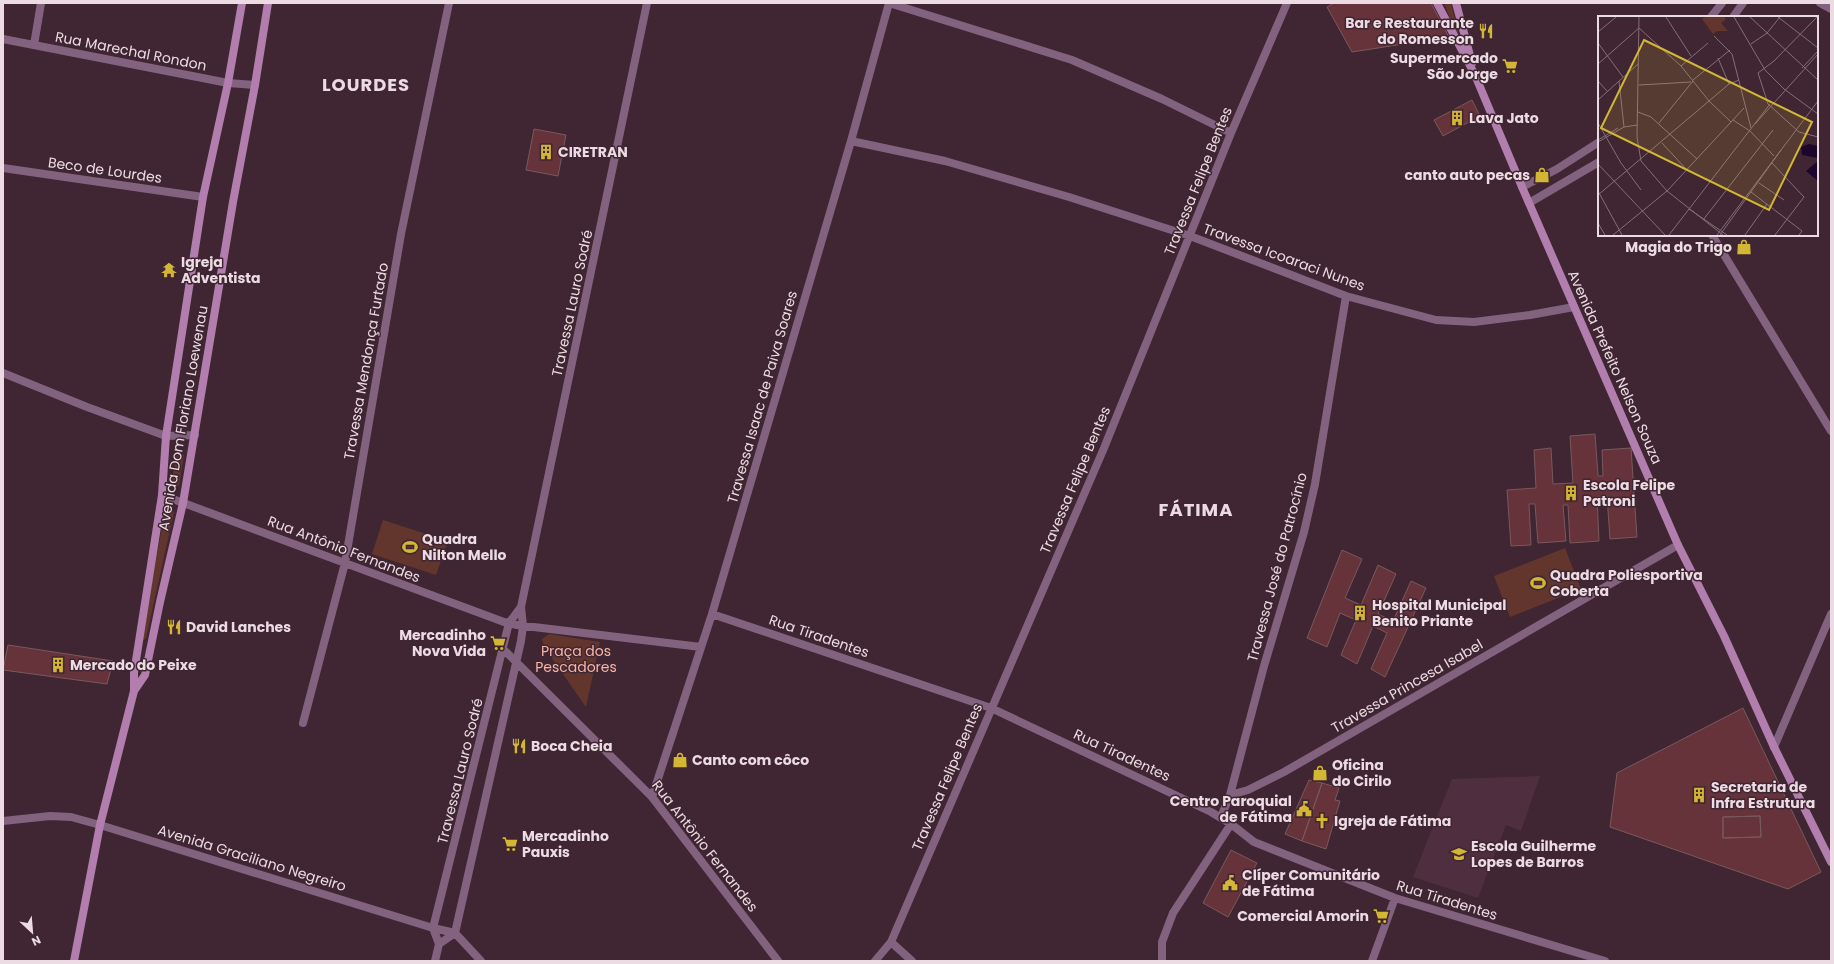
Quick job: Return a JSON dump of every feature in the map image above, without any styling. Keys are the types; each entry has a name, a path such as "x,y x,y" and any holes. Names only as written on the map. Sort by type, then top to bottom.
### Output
{"street":[{"path":"34,45 41,3"},
{"name":"Avenida Dom Floriano Loewenau","path":"74,961 100,825 134,691 134,673 162,495 166,436 203,197 228,82 242,3"},
{"name":"Avenida Dom Floriano Loewenau","path":"134,691 145,675 183,502 233,202 256,84 268,3"},
{"name":"Travessa Mendonça Furtado","path":"303,723 344,563 401,234 449,3"},
{"name":"Travessa Lauro Sodré","path":"433,928 504,650 516,625 521,607 647,3"},
{"path":"889,3 1072,60 1162,99 1231,132"},
{"name":"Travessa Isaac de Paiva Soares","path":"652,797 712,614 851,141 889,3"},
{"name":"Travessa Felipe Bentes","path":"875,961 891,942 1104,448 1231,132 1287,3"},
{"name":"Avenida Prefeito Nelson Souza","path":"1437,3 1475,75 1522,187 1678,545 1724,636 1774,747 1831,862"},
{"name":"Avenida Prefeito Nelson Souza","path":"1456,3 1475,75"},
{"path":"1712,16 1722,3"},
{"path":"1734,16 1743,3"},
{"path":"1820,3 1831,9"},
{"name":"Rua Marechal Rondon","path":"3,39 228,82 256,84"},
{"name":"Travessa Icoaraci Nunes","path":"851,141 945,161 1069,197 1190,236 1346,296 1436,320 1474,322 1530,315 1574,307"},
{"path":"1522,187 1598,143"},
{"path":"1529,203 1598,163"},
{"name":"Beco de Lourdes","path":"3,168 203,197"},
{"path":"1713,236 1831,431"},
{"name":"Travessa José do Patrocínio","path":"1221,818 1230,795 1264,666 1304,532 1315,484 1346,296"},
{"path":"3,373 86,407 166,436 195,435"},
{"name":"Rua Antônio Fernandes","path":"162,495 516,625"},
{"name":"Travessa Princesa Isabel","path":"1230,795 1248,790 1284,772 1678,545"},
{"name":"Travessa Lauro Sodré","path":"456,933 521,641 516,625 521,607"},
{"name":"Rua Tiradentes","path":"712,614 991,708 1221,818 1254,842 1395,898 1605,961"},
{"path":"1774,747 1831,614"},
{"path":"516,625 701,648"},
{"name":"Rua Antônio Fernandes","path":"504,650 652,797 778,961"},
{"name":"Avenida Graciliano Negreiro","path":"3,822 50,816 64,816 100,825 433,928 456,933"},
{"path":"1162,961 1162,942 1173,913 1231,824"},
{"path":"1372,961 1395,898"},
{"path":"433,928 439,944 434,961"},
{"path":"439,944 456,933 481,961"},
{"path":"891,942 912,961"}],"shaded area":[{"name":"Escola Guilherme Lopes de Barros","path":"1540,776 1521,831 1506,825 1478,898 1413,877 1452,779"}],"green space":[{"path":"1444,3 1451,3 1458,32 1456,33"},
{"path":"179,452 184,455 179,485 177,487 171,483 177,453"},
{"path":"170,507 174,512 146,638 142,641 141,638 165,512 166,508"},
{"name":"Quadra Nilton Mello","path":"383,520 448,541 436,575 372,554"},
{"name":"Quadra Poliesportiva Coberta","path":"1565,548 1581,589 1510,617 1494,576"},
{"name":"Praça dos Pescadores","path":"549,634 600,642 586,707 544,647 542,639"}],"building":[{"path":"1334,3 1431,3 1449,37 1352,52 1327,7"},
{"name":"Lava Jato","path":"1472,100 1480,116 1443,136 1434,120"},
{"name":"CIRETRAN","path":"534,129 566,135 558,176 526,170"},
{"name":"Escola Felipe Patroni","path":"1595,434 1598,476 1603,476 1602,450 1631,448 1637,537 1610,539 1607,496 1597,497 1599,541 1570,543 1568,505 1563,505 1566,541 1538,543 1535,504 1529,504 1531,545 1511,546 1507,490 1536,488 1534,450 1551,448 1553,484 1573,483 1570,436"},
{"name":"Hospital Municipal Benito Priante","path":"1342,550 1362,559 1345,598 1361,605 1378,565 1396,574 1378,614 1393,621 1411,581 1426,588 1385,677 1371,669 1387,633 1373,626 1357,664 1341,655 1356,620 1340,613 1327,647 1307,638"},
{"name":"Mercado do Peixe","path":"8,645 113,661 107,684 3,670"},
{"name":"Secretaria de Infra Estrutura","path":"1743,708 1821,872 1788,889 1610,827 1617,773","holes":["1760,816 1761,837 1723,838 1723,817"]},
{"name":"Centro Paroquial de Fátima","path":"1309,780 1322,783 1302,841 1285,834"},
{"name":"Igreja de Fátima","path":"1322,783 1339,788 1335,800 1340,801 1326,849 1302,841"},
{"path":"1760,816 1761,837 1723,838 1723,817"},
{"name":"Clíper Comunitário de Fátima","path":"1231,850 1257,863 1228,917 1203,903"}],"place":[{"name":"Bar e Restaurante do Romesson","path":"1486,31"},
{"name":"Supermercado São Jorge","path":"1510,66"},
{"name":"Lava Jato","path":"1457,118"},
{"name":"CIRETRAN","path":"546,152"},
{"name":"canto auto pecas","path":"1542,175"},
{"name":"Magia do Trigo","path":"1744,247"},
{"name":"Igreja Adventista","path":"169,270"},
{"name":"Escola Felipe Patroni","path":"1571,493"},
{"name":"Quadra Nilton Mello","path":"410,547"},
{"name":"Quadra Poliesportiva Coberta","path":"1538,583"},
{"name":"Hospital Municipal Benito Priante","path":"1360,613"},
{"name":"David Lanches","path":"174,627"},
{"name":"Mercadinho Nova Vida","path":"498,643"},
{"name":"Mercado do Peixe","path":"58,665"},
{"name":"Boca Cheia","path":"519,746"},
{"name":"Canto com côco","path":"680,760"},
{"name":"Oficina do Cirilo","path":"1320,773"},
{"name":"Secretaria de Infra Estrutura","path":"1699,795"},
{"name":"Centro Paroquial de Fátima","path":"1304,809"},
{"name":"Igreja de Fátima","path":"1322,821"},
{"name":"Mercadinho Pauxis","path":"510,844"},
{"name":"Escola Guilherme Lopes de Barros","path":"1459,854"},
{"name":"Clíper Comunitário de Fátima","path":"1230,883"},
{"name":"Comercial Amorin","path":"1381,916"}],"district":[{"name":"LOURDES","path":"366,84"},
{"name":"FÁTIMA","path":"1196,509"}]}
